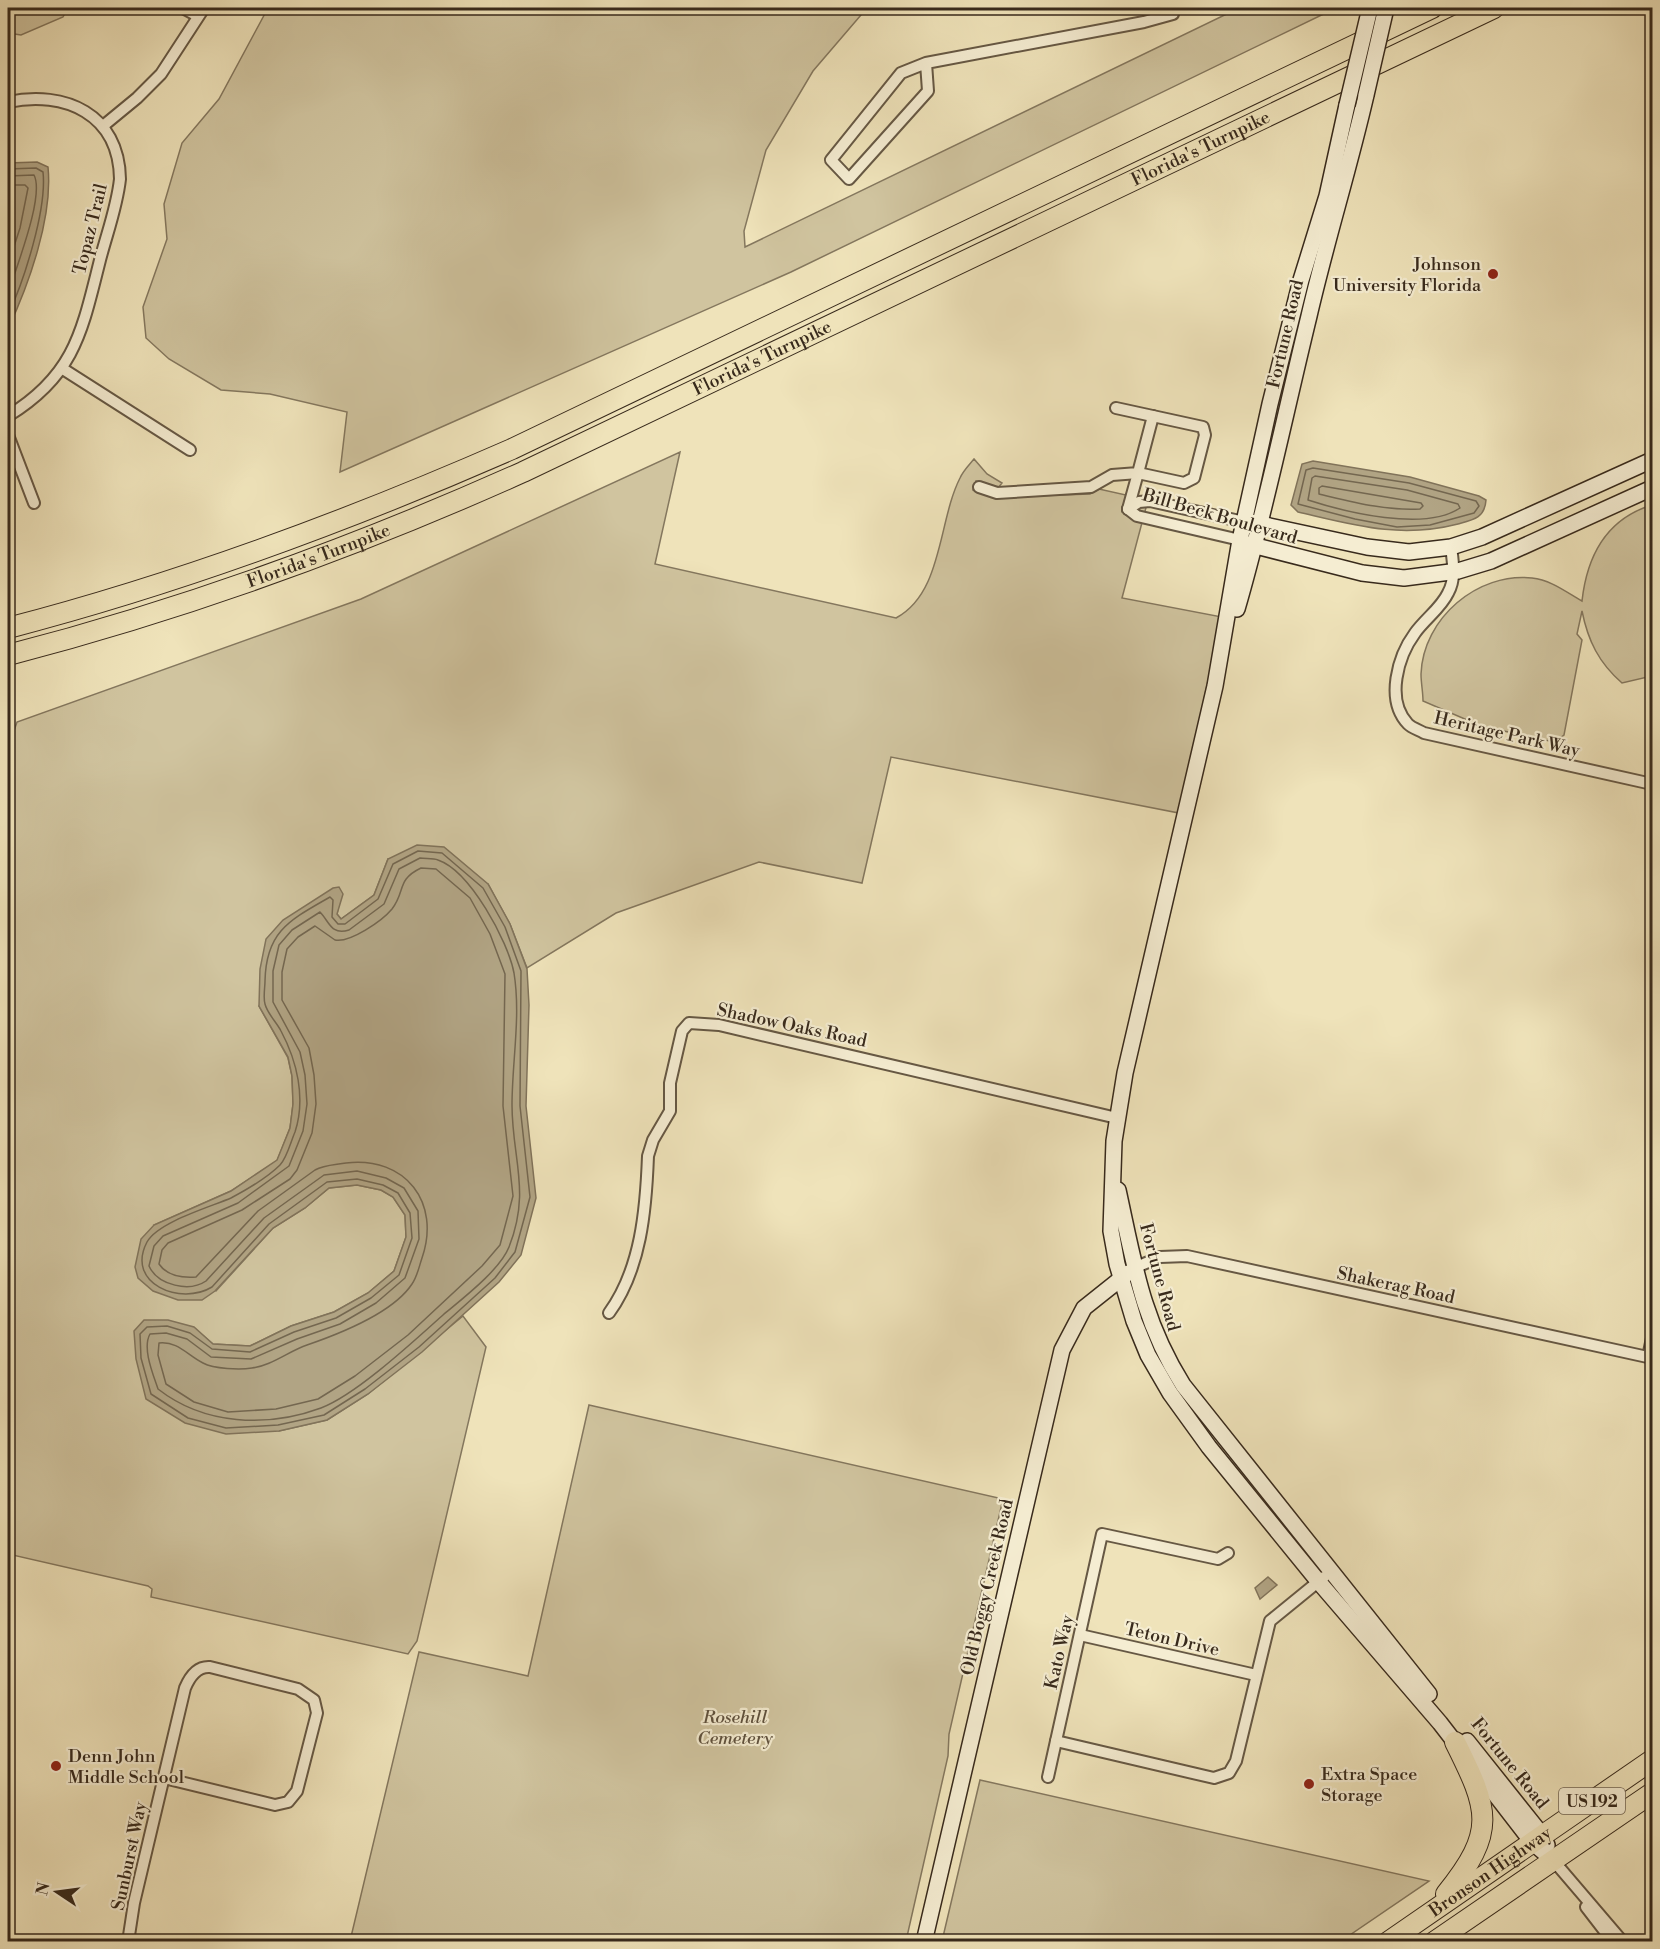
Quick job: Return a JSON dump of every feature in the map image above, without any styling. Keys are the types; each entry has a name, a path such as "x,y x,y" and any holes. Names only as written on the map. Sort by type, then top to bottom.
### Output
{"highway":[{"name":"Florida's Turnpike","path":"8,628 149,588 233,560 424,488 512,449 1432,8"},
{"name":"Florida's Turnpike","path":"8,655 156,613 242,585 434,512 523,472 1494,8"},
{"path":"1431,1912 1470,1864 1478,1848 1483,1818 1480,1793 1455,1742"},
{"name":"Bronson Highway","path":"1388,1941 1653,1760"},
{"name":"Bronson Highway","path":"1434,1941 1558,1866 1653,1792"}],"main road":[{"name":"Fortune Road","path":"1370,8 1327,196 1301,280 1270,404 1240,540 1218,669 1117,1118 1111,1231 1121,1278 1145,1346 1170,1393 1209,1447 1318,1581 1537,1839"},
{"name":"Fortune Road","path":"1218,669 1261,524 1287,409 1386,8"},
{"name":"Bill Beck Boulevard","path":"1244,522 1367,547 1409,552 1451,547 1482,537 1653,460"},
{"name":"Bill Beck Boulevard","path":"1240,540 1255,547 1362,573 1404,578 1453,572 1491,561 1653,489"},
{"name":"Fortune Road","path":"1113,1169 1134,1268 1162,1352 1183,1385 1331,1571 1558,1866"},
{"name":"Old Boggy Creek Road","path":"924,1941 1062,1350 1084,1308 1134,1268"}],"street":[{"path":"8,102 37,98 61,100 86,113 103,126 137,98 161,74 201,12 183,8"},
{"path":"926,63 928,91 849,179 831,160 901,73 926,63 1144,22 1173,14 1174,8"},
{"name":"Topaz Trail","path":"8,416 36,396 63,369 84,322 118,190 120,166 103,126"},
{"path":"63,369 190,450"},
{"path":"1270,404 1287,409"},
{"path":"979,487 997,493 1091,487 1112,475 1138,473 1189,482 1194,478 1205,435 1203,427 1116,408"},
{"path":"1128,509 1152,416"},
{"path":"8,435 34,503"},
{"name":"Bill Beck Boulevard","path":"1240,540 1137,516 1128,509 1139,502 1150,501 1244,522"},
{"name":"Heritage Park Way","path":"1451,547 1453,572 1448,593 1414,634 1400,668 1395,689 1399,709 1408,725 1424,733 1653,784"},
{"name":"Shadow Oaks Road","path":"609,1313 624,1292 634,1264 648,1156 653,1140 670,1111 670,1083 682,1031 689,1023 739,1029 1117,1118"},
{"name":"Shakerag Road","path":"1134,1268 1160,1257 1187,1256 1650,1357"},
{"path":"1650,1357 1653,1338"},
{"name":"Kato Way","path":"1048,1777 1102,1534 1218,1559 1228,1553"},
{"path":"1056,1741 1214,1778 1228,1773 1236,1761 1270,1621 1331,1571"},
{"name":"Teton Drive","path":"1080,1635 1257,1675"},
{"name":"Sunburst Way","path":"129,1941 134,1903 185,1688 191,1675 201,1667 210,1667 298,1689 314,1700 317,1713 300,1780 297,1791 288,1802 275,1805 164,1778"},
{"path":"1558,1866 1565,1881 1613,1941"},
{"path":"1558,1866 1570,1877 1623,1941"}],"green space":[{"path":"8,8 68,8 63,17 21,35 8,33"},
{"path":"268,8 867,8 813,71 766,150 744,231 745,247 1239,8 1336,8 791,272 340,472 347,412 270,394 221,390 169,359 146,338 143,307 167,239 164,204 182,143 219,99"},
{"path":"680,452 655,564 896,618 911,607 923,592 937,555 953,495 961,475 974,459 987,474 1002,483 998,488 976,481 973,490 998,497 1090,494 1099,489 1126,495 1122,512 1132,515 1137,498 1148,500 1122,598 1222,617 1179,813 891,757 862,883 759,862 616,913 527,968 510,924 488,884 388,859 374,895 341,919 337,914 340,899 259,1006 288,1058 292,1076 293,1104 290,1128 277,1161 231,1191 154,1225 216,1291 273,1228 305,1208 329,1188 357,1185 381,1190 393,1197 405,1215 406,1237 394,1271 368,1293 334,1312 291,1326 250,1346 213,1344 193,1327 279,1431 327,1420 368,1394 463,1316 486,1347 417,1641 408,1654 151,1597 152,1589 148,1586 8,1554 8,748 17,722 361,599"},
{"path":"1652,505 1652,676 1622,683 1607,668 1596,651 1582,611 1577,634 1582,640 1564,735 1554,742 1481,726 1423,701 1421,674 1424,654 1443,617 1457,603 1474,591 1512,578 1546,581 1582,601 1589,569 1602,541 1622,520"},
{"name":"Rosehill Cemetery","path":"589,1405 1003,1499 949,1734 948,1756 906,1941 350,1941 419,1652 528,1676"},
{"path":"980,1780 1429,1881 1341,1941 942,1941"}],"water":[{"path":"37,162 48,167 47,207 38,250 24,292 8,329 8,163"},
{"path":"1313,461 1410,477 1479,496 1486,500 1485,506 1481,514 1469,521 1416,530 1377,528 1298,512 1291,505 1302,464"},
{"path":"417,845 444,847 488,884 510,924 527,969 529,1005 526,1106 536,1198 521,1255 499,1282 422,1352 368,1394 327,1420 279,1431 226,1434 185,1423 146,1399 136,1359 134,1331 144,1320 168,1320 194,1327 213,1344 250,1346 291,1326 334,1312 368,1293 394,1271 406,1237 405,1215 393,1197 381,1190 357,1185 329,1188 305,1208 273,1228 215,1291 202,1300 178,1300 153,1291 138,1278 135,1267 141,1239 154,1225 231,1191 277,1160 290,1128 293,1104 292,1076 288,1057 259,1006 260,969 266,939 283,920 333,888 339,887 343,894 337,914 341,919 374,895 388,859"},
{"path":"1268,1577 1277,1585 1260,1599 1255,1588"}],"place":[{"name":"Johnson University Florida","path":"1493,274"},
{"name":"Denn John Middle School","path":"56,1766"},
{"name":"Extra Space Storage","path":"1309,1784"}]}
